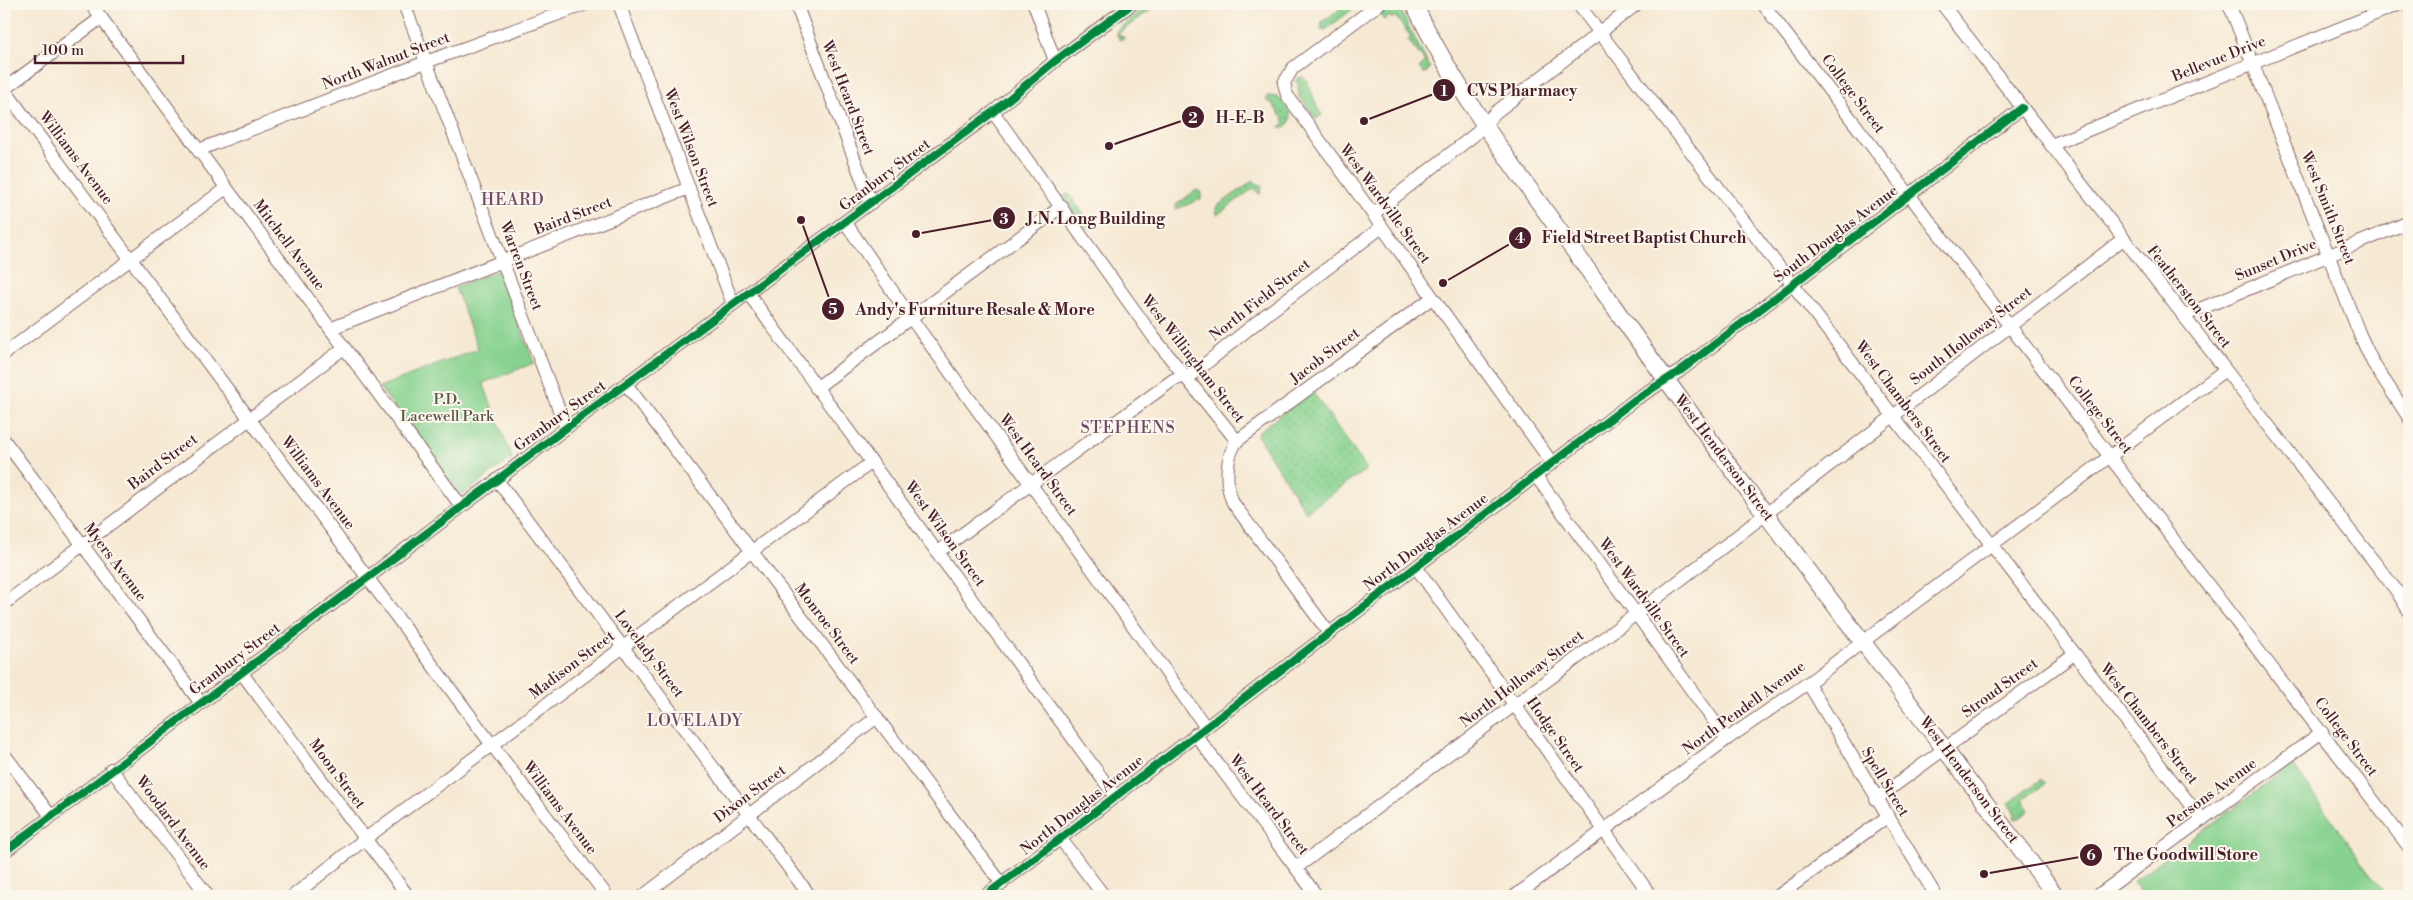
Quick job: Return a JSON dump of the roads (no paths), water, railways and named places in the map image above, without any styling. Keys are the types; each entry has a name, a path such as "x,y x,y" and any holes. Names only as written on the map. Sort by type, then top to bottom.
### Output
{"main road":[{"name":"West Henderson Street","path":"1414,4 1442,57 1484,124 1664,380 2056,896"}],"street":[{"name":"Mitchell Avenue","path":"91,4 461,506"},
{"name":"Warren Street","path":"404,4 566,428"},
{"name":"North Walnut Street","path":"199,152 206,147 426,62 586,4"},
{"name":"West Wilson Street","path":"619,4 733,304"},
{"name":"West Heard Street","path":"796,4 871,203"},
{"path":"1034,4 1055,61"},
{"name":"Granbury Street","path":"4,852 111,769 461,506 993,112 1055,61 1132,4"},
{"name":"West Wardville Street","path":"1379,4 1294,68 1284,83 1286,96 1552,463"},
{"name":"West Chambers Street","path":"1578,4 2202,820"},
{"path":"1373,214 1473,136 1496,112 1637,4"},
{"name":"College Street","path":"1763,4 2409,847"},
{"name":"Featherston Street","path":"1942,4 2396,590 2409,611"},
{"name":"West Smith Street","path":"2229,4 2373,363 2409,418"},
{"name":"Bellevue Drive","path":"2051,145 2400,4"},
{"path":"4,89 101,18"},
{"name":"Williams Avenue","path":"4,89 492,745 607,896"},
{"name":"South Douglas Avenue","path":"1664,380 1680,371 2022,108"},
{"name":"West Willingham Street","path":"993,112 1062,206 1071,224 1155,339 1237,441 1232,448 1227,478 1228,491 1233,503 1329,633"},
{"path":"4,354 226,188"},
{"name":"Baird Street","path":"331,330 337,326 689,188"},
{"path":"816,388 1062,206"},
{"name":"West Heard Street","path":"844,222 911,318 1032,484 1200,730 1317,896"},
{"name":"Sunset Drive","path":"2183,316 2409,222"},
{"name":"North Field Street","path":"938,552 1173,380 1194,373 1267,314 1382,228"},
{"name":"South Holloway Street","path":"1766,512 2123,239"},
{"name":"West Wilson Street","path":"748,292 816,388 1115,796"},
{"name":"Jacob Street","path":"1237,441 1432,298"},
{"name":"Baird Street","path":"4,604 248,418 344,348"},
{"name":"North Pendell Avenue","path":"1515,896 1727,739 1864,642 2225,370"},
{"name":"North Douglas Avenue","path":"985,896 1200,730 1664,380"},
{"name":"Monroe Street","path":"626,384 1002,884"},
{"name":"Myers Avenue","path":"4,440 200,702"},
{"name":"Madison Street","path":"293,896 365,839 872,462"},
{"name":"West Wardville Street","path":"1536,476 1727,739"},
{"name":"Lovelady Street","path":"497,480 624,646 810,896"},
{"name":"North Holloway Street","path":"1296,868 1636,614 1766,512"},
{"name":"Hodge Street","path":"1416,567 1651,896"},
{"name":"Stroud Street","path":"1876,799 2074,654"},
{"name":"Moon Street","path":"241,672 408,896"},
{"name":"Spell Street","path":"1808,683 1936,896"},
{"name":"Dixon Street","path":"643,896 877,717"},
{"name":"Persons Avenue","path":"2097,896 2322,732"},
{"path":"4,754 50,816"},
{"name":"Woodard Avenue","path":"111,769 208,896"},
{"path":"1778,896 1887,817"},
{"path":"1060,838 1104,896"}],"place":[{"name":"CVS Pharmacy","path":"1364,121"},
{"name":"H-E-B","path":"1109,146"},
{"name":"Andy's Furniture Resale & More","path":"801,220"},
{"name":"J.N. Long Building","path":"916,234"},
{"name":"Field Street Baptist Church","path":"1443,283"},
{"name":"The Goodwill Store","path":"1984,874"}],"district":[{"name":"HEARD","path":"513,200"},
{"name":"STEPHENS","path":"1128,428"},
{"name":"LOVELADY","path":"695,721"}],"park label":[{"name":"P.D. Lacewell Park","path":"447,408"}]}
